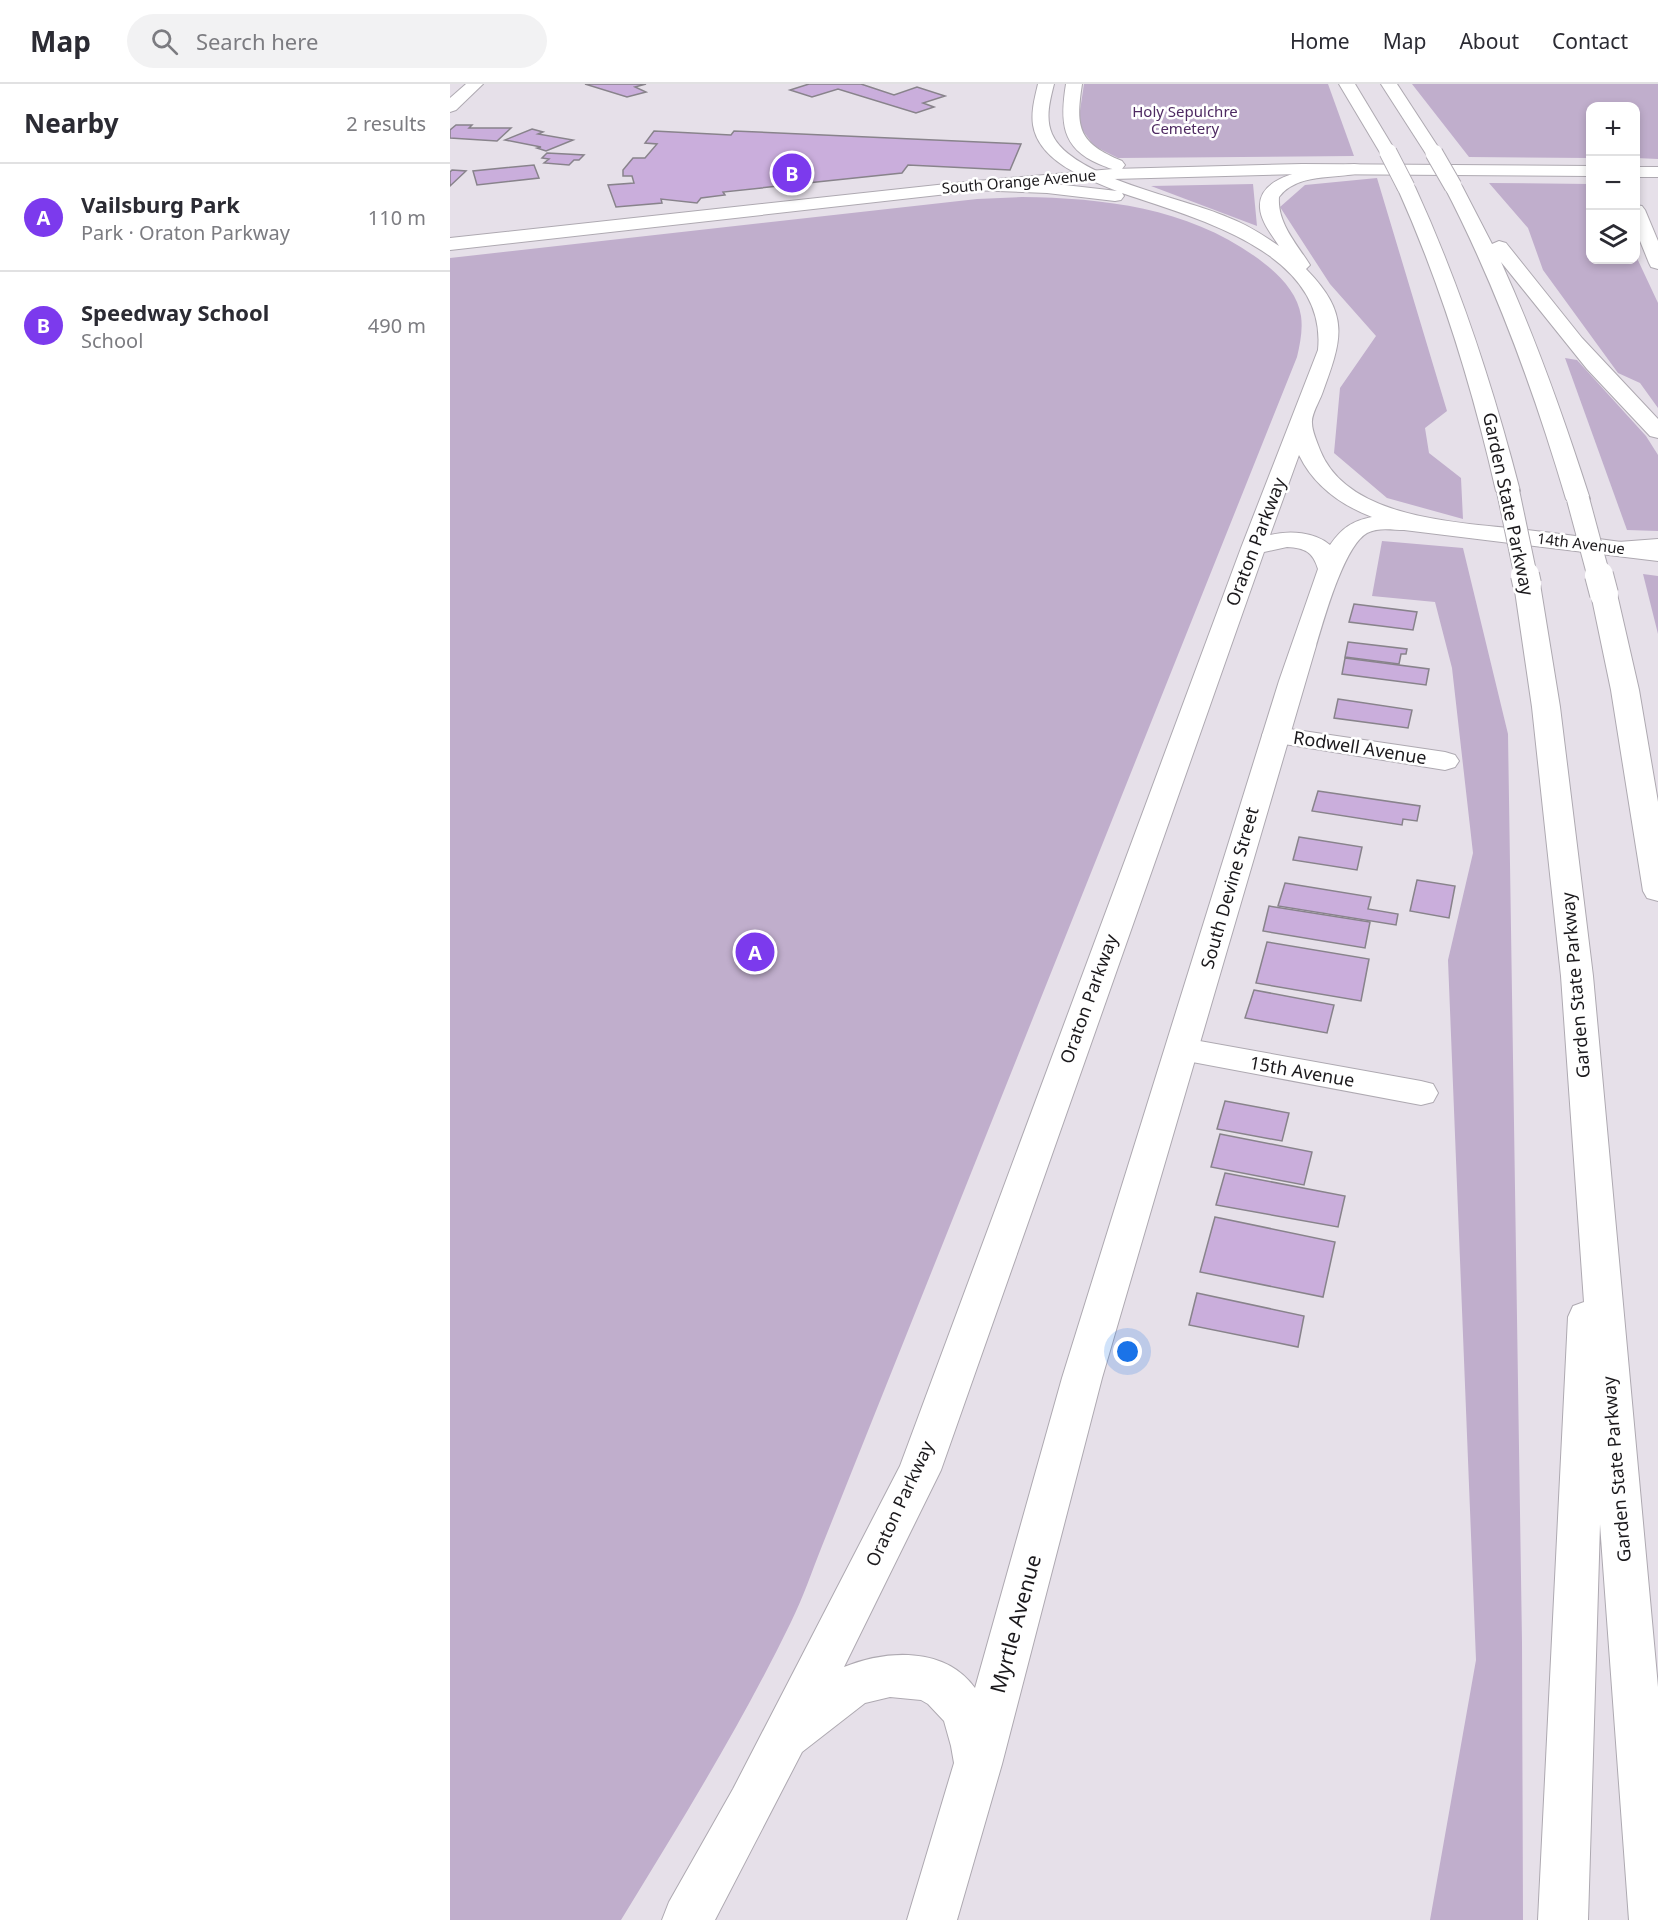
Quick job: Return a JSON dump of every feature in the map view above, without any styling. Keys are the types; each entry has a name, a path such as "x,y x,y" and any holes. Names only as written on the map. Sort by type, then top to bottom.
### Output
{"main road":[{"path":"450,106 475,84"},
{"name":"Oraton Parkway","path":"687,1920 739,1826 920,1470 1330,340 1329,317 1317,293 1286,261 1253,238 1219,220 1094,175 1066,160 1052,147 1045,136 1040,117 1046,84"},
{"path":"1074,84 1069,117 1071,129 1078,140 1106,161 1150,172"},
{"name":"Garden State Parkway","path":"1347,84 1406,186 1449,286 1490,419 1508,491 1527,584 1556,781 1577,976 1653,1920"},
{"path":"1389,84 1434,153 1484,244 1528,345 1556,424 1604,594 1627,701 1658,891"},
{"path":"1317,293 1271,214 1269,200 1274,191 1288,181 1314,174 1354,169"},
{"name":"South Orange Avenue","path":"450,244 964,187 1094,175 1354,169 1586,171"},
{"path":"1640,172 1658,172"},
{"path":"1453,186 1564,332 1615,390 1658,431"},
{"path":"964,187 1063,189 1188,208"},
{"path":"1640,222 1658,263"},
{"name":"14th Avenue","path":"1301,423 1312,459 1324,477 1333,485 1372,507 1431,526 1658,554"},
{"name":"South Devine Street","path":"1098,1328 1276,735 1330,569 1345,537 1356,528 1383,524 1431,526"},
{"path":"1253,548 1275,540 1306,542 1316,546 1327,555 1330,569"},
{"path":"1614,548 1658,546"},
{"name":"Rodwell Avenue","path":"1276,735 1445,761"},
{"name":"15th Avenue","path":"1183,1050 1421,1093"},
{"path":"1563,1920 1593,1180"},
{"name":"Myrtle Avenue","path":"932,1920 978,1764 1098,1328"},
{"path":"778,1746 814,1713 850,1687 872,1678 895,1674 917,1677 937,1685 954,1698 965,1714 973,1735 978,1764"}],"green space":[{"name":"Holy Sepulchre Cemetery","path":"1084,84 1328,84 1354,156 1118,158 1094,146 1078,124"},
{"path":"1412,84 1658,84 1658,159 1640,158 1640,102 1586,102 1586,158 1469,157"},
{"path":"1377,178 1447,411 1425,428 1429,453 1461,478 1463,519 1387,498 1334,453 1340,388 1376,336 1330,284 1280,207 1305,185"},
{"path":"1489,183 1586,184 1586,264 1640,264 1658,303 1658,408 1640,383 1618,373 1543,270 1528,228"},
{"path":"1253,184 1257,226 1151,186"},
{"path":"1022,197 1087,200 1150,210 1210,230 1238,245 1271,269 1293,294 1302,321 1297,357 803,1594 752,1698 710,1773 621,1920 450,1920 450,258 977,199"},
{"path":"1565,358 1577,360 1646,436 1658,455 1658,531 1627,530"},
{"path":"1382,541 1463,548 1508,734 1522,1642 1523,1920 1430,1920 1476,1660 1448,960 1473,853 1452,668 1435,602 1372,596"},
{"path":"1643,574 1658,576 1658,634"}],"building":[{"path":"585,84 646,84 635,87 646,92 627,97"},
{"path":"809,84 861,84 894,95 917,87 945,96 923,103 934,107 916,113 838,89 812,97 790,90"},
{"path":"456,125 472,125 469,128 511,128 497,141 450,138 450,130"},
{"path":"532,129 543,132 538,134 573,140 546,151 537,148 541,147 505,140"},
{"path":"654,131 731,135 734,131 1021,144 1010,170 908,165 902,173 723,192 725,195 701,198 697,203 661,199 662,203 616,207 608,185 634,183 632,176 623,176 623,170 633,158 645,158 657,144 645,143"},
{"path":"547,153 584,155 569,165 544,163 549,159 542,158"},
{"path":"534,165 539,178 477,185 473,171"},
{"path":"452,170 466,171 450,186 450,172"},
{"path":"1354,604 1417,612 1413,630 1349,622"},
{"path":"1348,642 1407,649 1406,654 1401,654 1399,664 1345,657"},
{"path":"1345,658 1429,669 1426,685 1342,674"},
{"path":"1338,699 1412,710 1408,728 1334,718"},
{"path":"1318,791 1420,806 1417,821 1403,819 1402,825 1312,811"},
{"path":"1299,837 1362,847 1357,870 1293,860"},
{"path":"1417,880 1455,886 1449,918 1410,911"},
{"path":"1285,883 1371,897 1368,909 1398,914 1396,925 1278,906"},
{"path":"1269,906 1370,922 1365,948 1263,931"},
{"path":"1267,942 1369,959 1361,1001 1256,983"},
{"path":"1254,990 1334,1005 1327,1033 1245,1018"},
{"path":"1225,1101 1289,1113 1282,1141 1217,1129"},
{"path":"1220,1134 1312,1152 1304,1185 1211,1167"},
{"path":"1225,1173 1345,1196 1338,1227 1216,1205"},
{"path":"1215,1217 1335,1242 1323,1297 1200,1272"},
{"path":"1197,1293 1304,1316 1298,1347 1189,1325"}],"place":[{"name":"Speedway School","path":"792,173"},
{"name":"Vailsburg Park","path":"755,952"}]}
